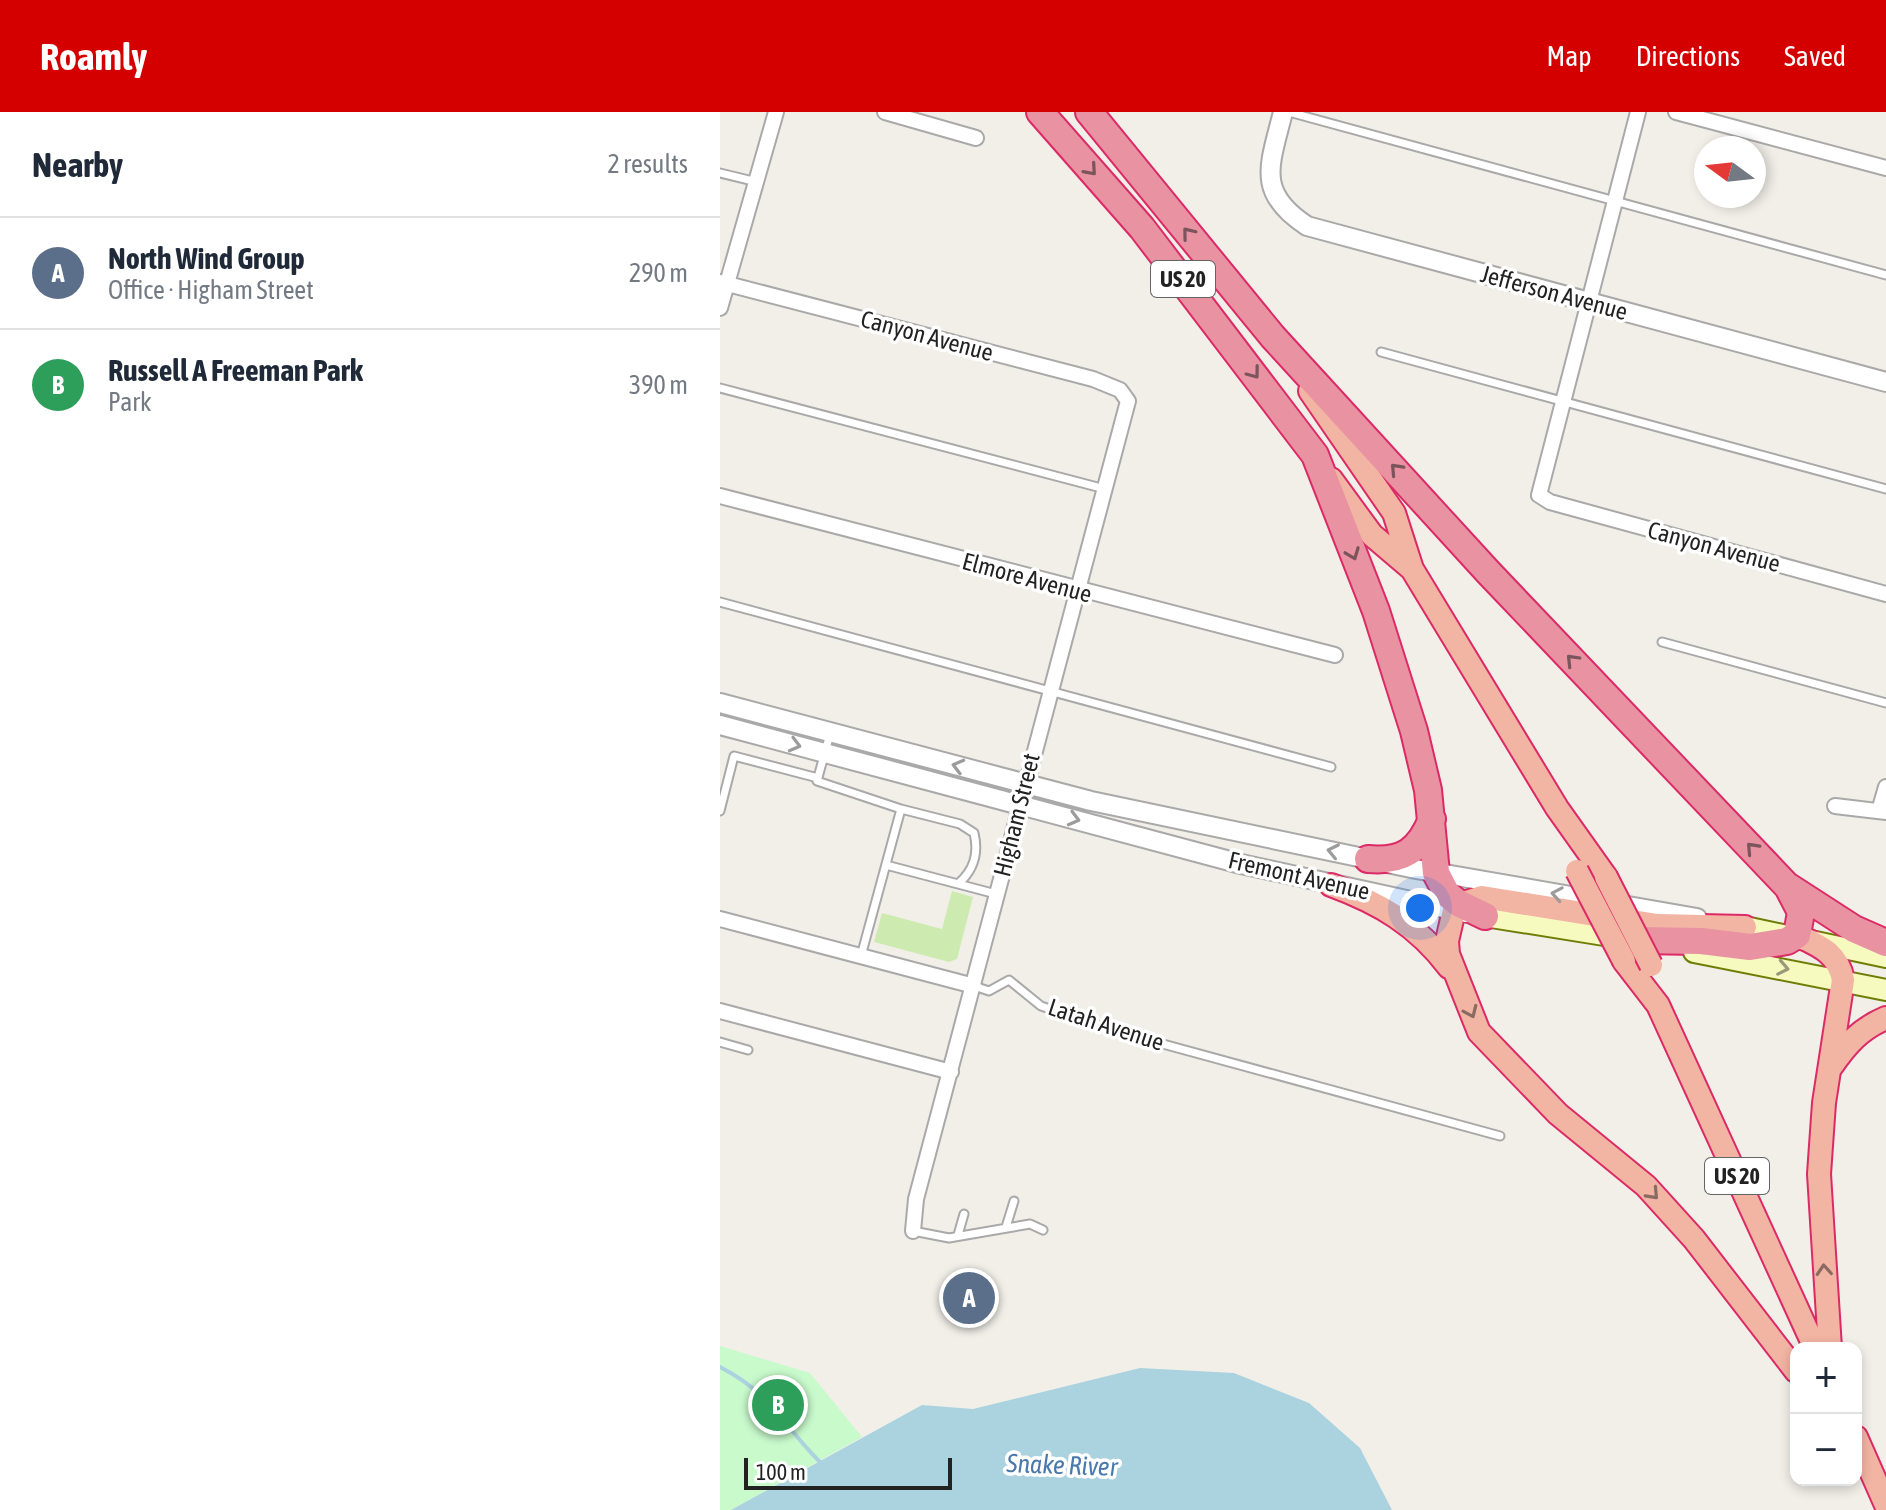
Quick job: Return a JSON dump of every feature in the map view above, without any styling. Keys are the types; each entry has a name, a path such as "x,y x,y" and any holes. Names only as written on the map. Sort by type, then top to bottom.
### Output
{"highway":[{"name":"US 20","path":"1040,112 1142,228 1372,535 1412,569"},
{"name":"US 20","path":"1089,112 1273,337 1394,513 1412,569 1557,808 1606,877 1651,965 1658,1005"},
{"path":"1273,337 1489,573 1788,887 1854,929 1886,943"},
{"path":"1315,455 1394,666 1414,731 1432,819 1436,873 1454,907 1447,941 1453,971 1479,1032 1558,1114 1646,1186 1694,1239 1790,1363"},
{"name":"US 20","path":"1557,808 1577,871 1629,950 1658,1005 1812,1342"},
{"path":"1368,859 1387,860 1411,853 1426,835 1432,819"},
{"path":"1331,885 1396,914 1432,944 1453,971"},
{"path":"1788,887 1801,912 1797,935"},
{"path":"1454,907 1482,897 1657,925 1745,927"},
{"path":"1454,907 1485,916"},
{"path":"1629,950 1701,941 1750,947 1778,943 1797,935"},
{"path":"1797,935 1832,955 1843,980 1829,1071 1819,1174 1830,1342"},
{"path":"1829,1071 1847,1043 1867,1026 1886,1018"},
{"path":"1862,1451 1886,1505"}],"main road":[{"path":"1485,916 1629,950 1843,980 1886,990"},
{"name":"Fremont Avenue","path":"1745,927 1797,935 1886,957"}],"street":[{"path":"720,308 723,283 758,183 776,112"},
{"path":"885,112 976,138"},
{"name":"Jefferson Avenue","path":"1283,112 1273,155 1270,188 1285,212 1307,226 1886,382"},
{"path":"1562,401 1638,112"},
{"path":"1676,112 1886,168"},
{"name":"Canyon Avenue","path":"723,283 1093,379 1120,390 1128,401"},
{"name":"Higham Street","path":"913,1231 916,1199 1128,401"},
{"name":"Canyon Avenue","path":"1562,401 1538,487 1542,500 1886,594"},
{"name":"Elmore Avenue","path":"720,496 1076,591 1335,655"},
{"name":"Fremont Avenue","path":"720,703 1024,784 1436,873 1745,927"},
{"name":"Fremont Avenue","path":"720,725 1331,885 1454,907"},
{"path":"1835,806 1883,812 1886,787"},
{"name":"Latah Avenue","path":"720,919 974,986"},
{"path":"720,1011 951,1072"}],"lane":[{"path":"1289,112 1886,275"},
{"path":"720,173 758,183"},
{"path":"1381,352 1886,489"},
{"path":"720,388 1105,489"},
{"path":"720,602 1331,767"},
{"path":"1662,642 1886,703"},
{"path":"831,733 817,781 901,809 960,824 974,833 977,853 967,877 958,884"},
{"path":"720,811 734,756 818,778"},
{"path":"861,956 901,809"},
{"path":"886,865 997,895"},
{"name":"Latah Avenue","path":"974,986 989,991 1009,980 1041,1006 1119,1032 1500,1136"},
{"path":"720,1042 748,1050"},
{"path":"1006,1227 1014,1201"},
{"path":"958,1235 964,1214"},
{"path":"913,1231 944,1238 1030,1224 1043,1230"}],"green space":[{"path":"952,891 973,897 957,959 949,962 874,942 882,913 942,929"},
{"path":"720,1346 810,1373 862,1437 731,1510 720,1510"}],"water":[{"name":"Snake River","path":"1140,1368 1234,1373 1309,1403 1360,1448 1392,1510 731,1510 922,1405 973,1409"}],"waterway":[{"path":"720,1367 765,1399 821,1463"}],"place":[{"name":"North Wind Group","path":"969,1298"},
{"name":"Russell A Freeman Park","path":"778,1405"}]}
